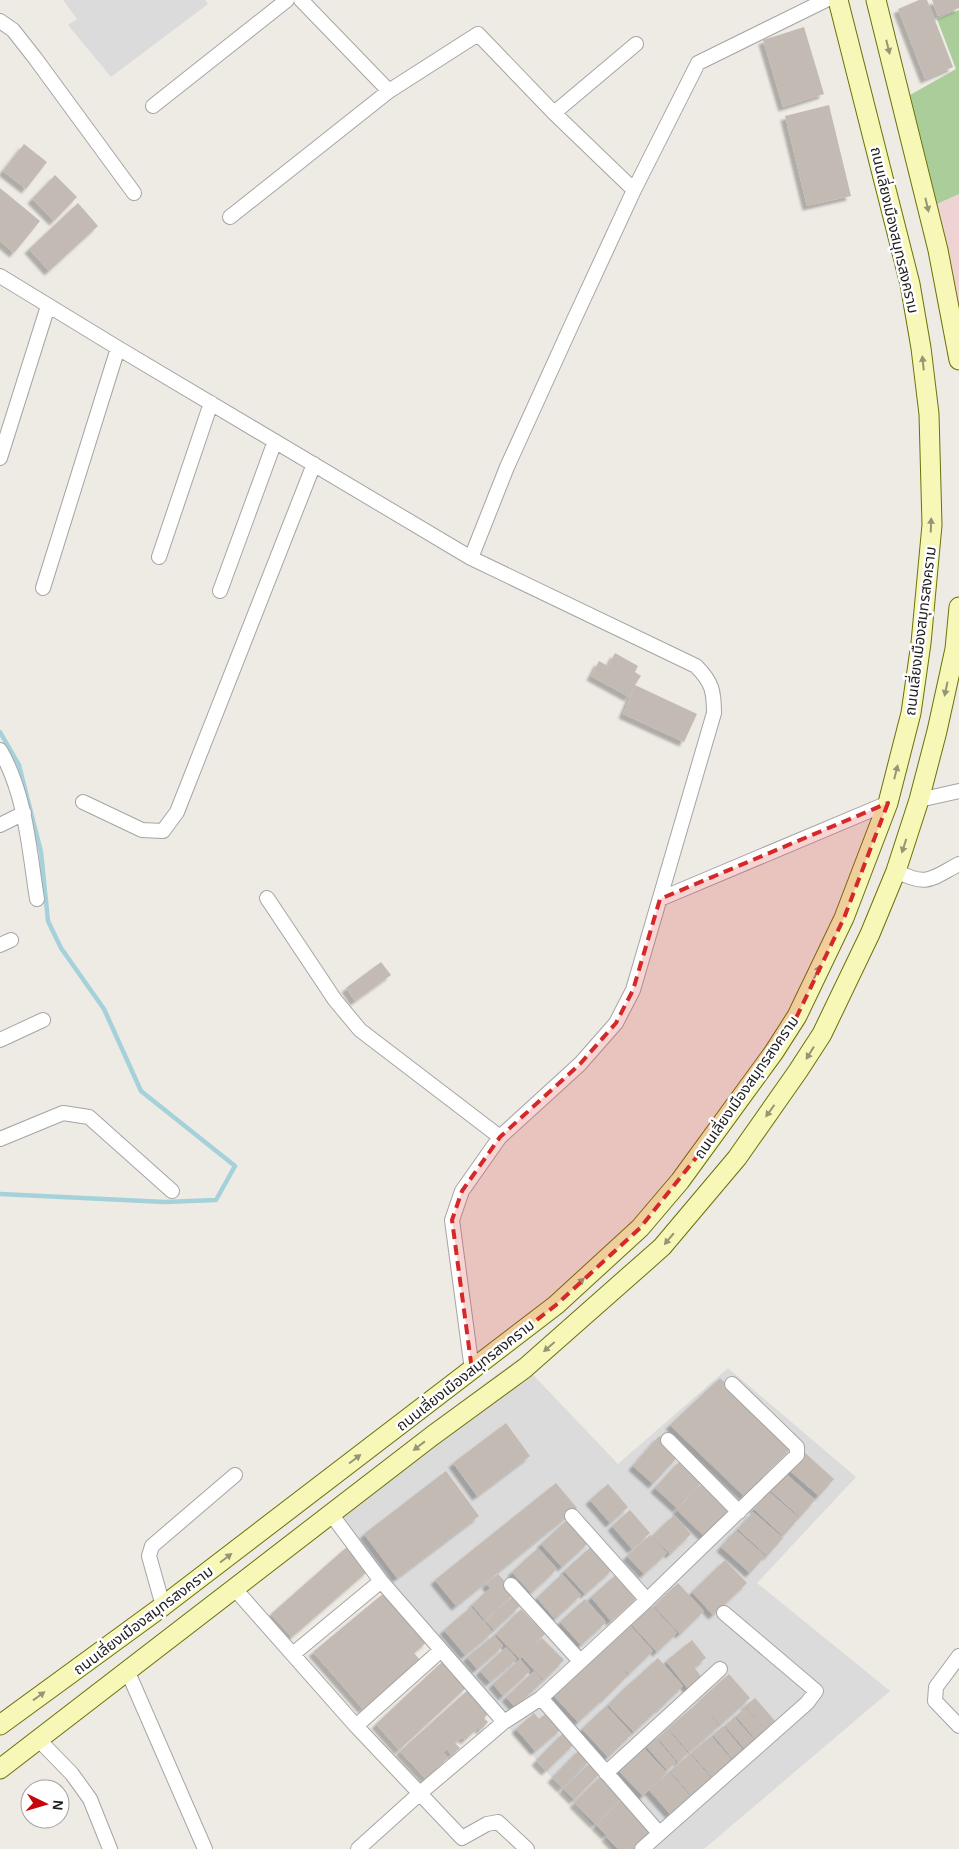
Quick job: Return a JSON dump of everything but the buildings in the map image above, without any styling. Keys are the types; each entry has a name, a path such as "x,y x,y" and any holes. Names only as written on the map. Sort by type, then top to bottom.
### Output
{"main road":[{"name":"ถนนเลี่ยงเมืองสมุทรสงคราม","path":"0,1725 163,1606 556,1305 640,1228 680,1181 774,1052 797,1016 844,918 888,804 911,713 921,643 932,525 929,414 921,348 910,284 838,0"},
{"path":"876,0 938,250 959,360"},
{"name":"ถนนเลี่ยงเมืองสมุทรสงคราม","path":"0,1769 432,1436 525,1368 662,1247 737,1158 798,1072 822,1034 870,934 896,871 919,800 937,731 955,649 959,607"}],"street":[{"path":"153,106 287,0"},
{"path":"301,0 389,91"},
{"path":"471,558 510,460 634,190 698,63 826,0"},
{"path":"0,21 13,30 35,58 134,192"},
{"path":"230,217 389,91 478,34 554,113 634,190"},
{"path":"554,113 636,44"},
{"path":"0,276 471,558 696,666 708,678 714,698 714,714 633,990 616,1023 580,1064 500,1137 462,1190 452,1220 472,1370"},
{"path":"0,458 48,306"},
{"path":"43,588 118,348"},
{"path":"159,557 211,403"},
{"path":"220,591 275,441"},
{"path":"83,802 142,830 163,831 178,812 314,464"},
{"path":"0,750 10,767 24,813 37,899"},
{"path":"919,800 959,791"},
{"path":"660,899 888,804"},
{"path":"0,825 24,813"},
{"path":"896,871 913,880 928,880 959,864"},
{"path":"267,898 335,1000 360,1030 500,1137"},
{"path":"0,1040 43,1020"},
{"path":"0,1139 63,1113 89,1118 172,1191"},
{"path":"358,1849 504,1722 541,1698 647,1600 797,1455 797,1447 732,1384"},
{"path":"668,1440 739,1512"},
{"path":"163,1606 149,1556 152,1546 235,1475"},
{"path":"331,1514 381,1581 504,1722"},
{"path":"572,1516 647,1600"},
{"path":"293,1654 380,1582"},
{"path":"511,1585 580,1661"},
{"path":"234,1588 356,1726 462,1838 487,1824 498,1822 526,1849"},
{"path":"642,1849 807,1703 816,1691 724,1613"},
{"path":"356,1726 440,1651"},
{"path":"959,1656 936,1687 934,1701 959,1726"},
{"path":"606,1773 720,1669"},
{"path":"127,1670 205,1849"},
{"path":"541,1698 659,1833"},
{"path":"38,1740 72,1774 90,1800 110,1849"}],"highlighted area":[{"path":"888,803 844,918 797,1016 715,1134 640,1228 556,1305 472,1370 452,1220 462,1191 500,1137 580,1064 616,1023 633,990 660,899"}],"shaded area":[{"path":"63,0 205,0 208,4 111,77 68,25 77,19"},
{"path":"959,194 959,335 933,206"},
{"path":"518,1359 618,1464 728,1368 856,1477 757,1583 890,1691 704,1849 613,1849 504,1722 328,1509 426,1428"}],"green space":[{"path":"959,10 959,194 937,204 910,95 956,69 937,19"}],"waterway":[{"path":"0,732 19,765 41,852 48,921 61,948 104,1009 141,1091 235,1166 216,1200 165,1202 0,1194"}]}
